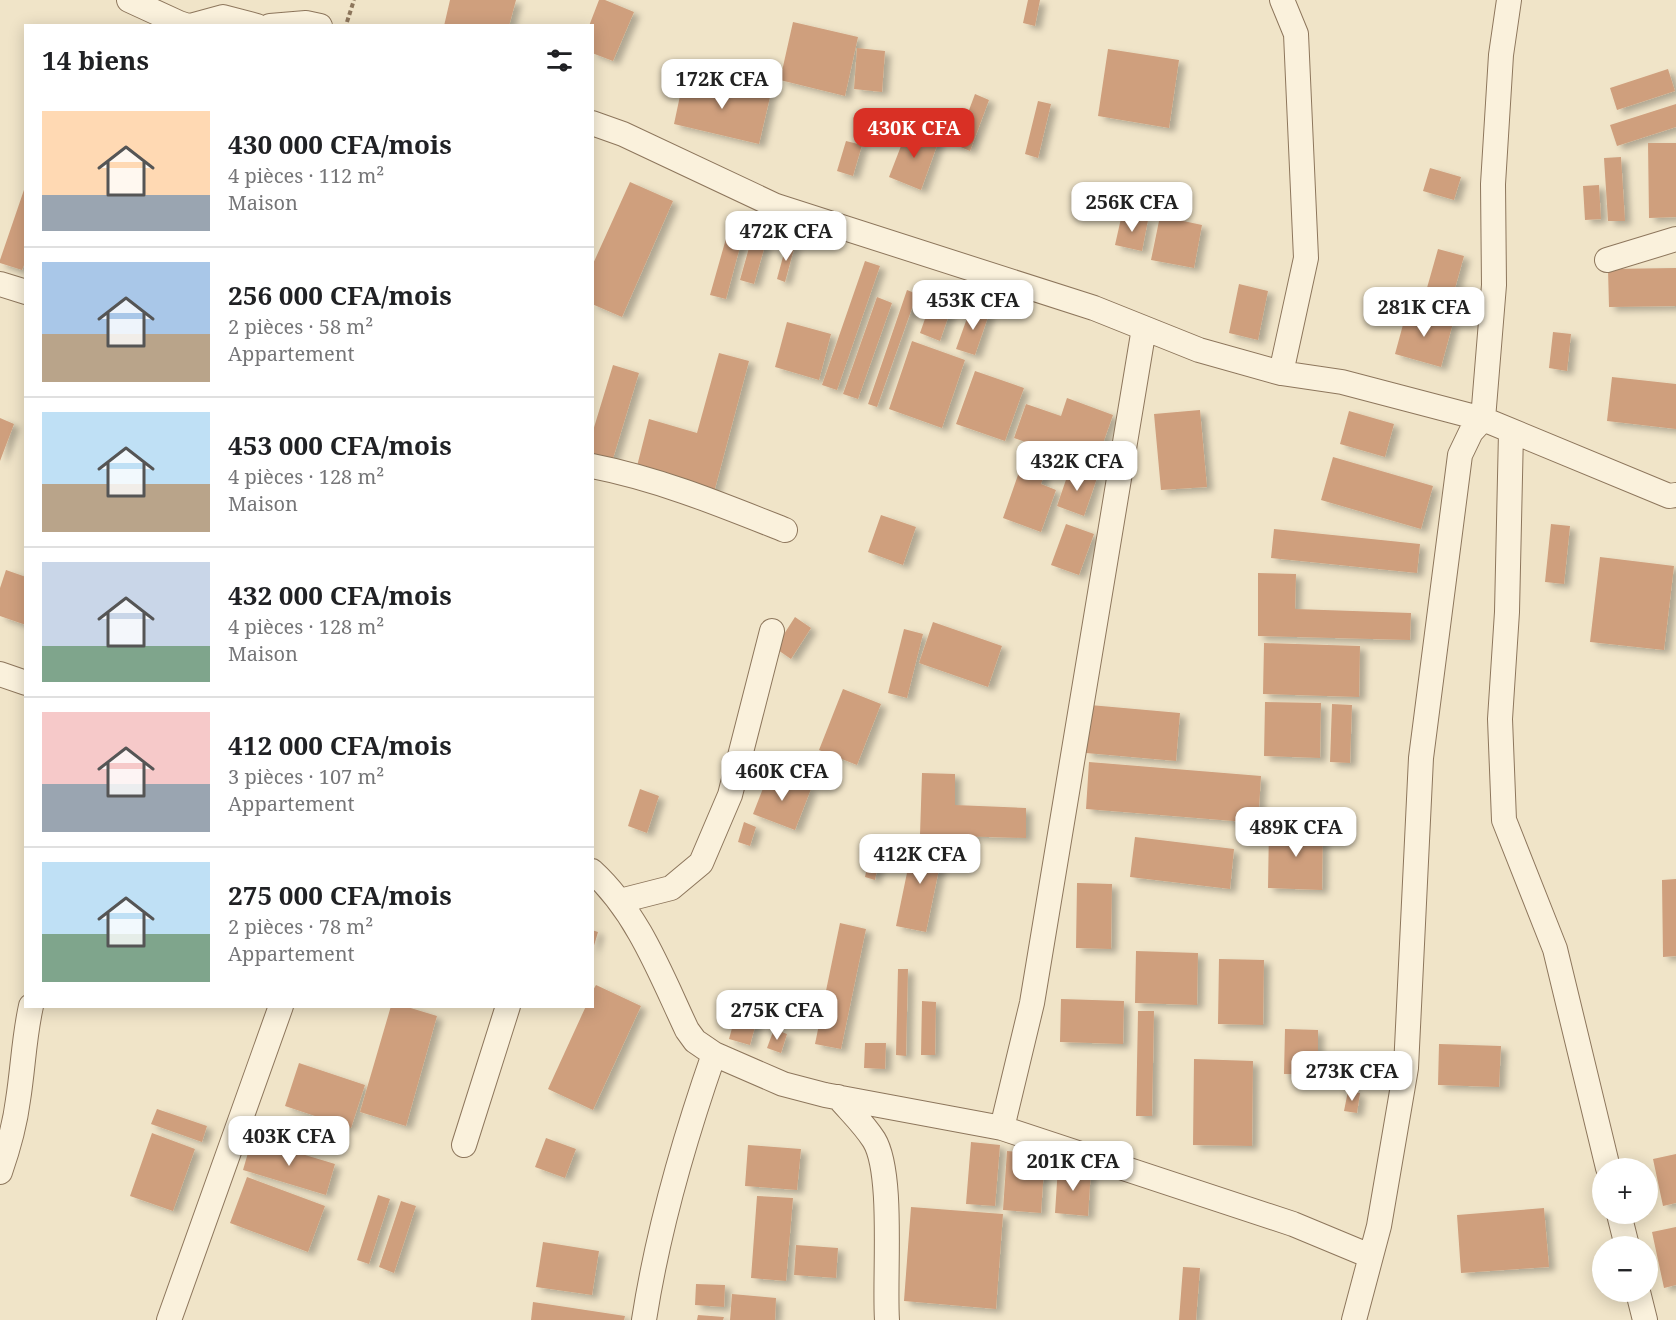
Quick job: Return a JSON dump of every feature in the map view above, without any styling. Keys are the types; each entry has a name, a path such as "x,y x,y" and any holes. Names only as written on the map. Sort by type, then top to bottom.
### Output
{"street":[{"path":"129,0 182,24"},
{"path":"1281,372 1306,258 1296,34 1282,0"},
{"path":"1354,1320 1379,1226 1406,1068 1421,758 1460,455 1471,432 1483,419 1494,285 1493,184 1501,55 1509,0"},
{"path":"197,24 223,17 249,24"},
{"path":"294,24 311,24"},
{"path":"594,124 623,134 776,206 1094,308 1199,350 1281,372 1342,382 1483,419 1670,496 1676,495"},
{"path":"1606,260 1676,239"},
{"path":"0,285 24,291"},
{"path":"1002,1128 1032,1003 1144,328"},
{"path":"1511,432 1507,612 1500,719 1504,820 1555,950 1606,1158"},
{"path":"594,466 629,473 695,494 785,530"},
{"path":"620,901 671,888 701,863 730,795 772,631"},
{"path":"0,674 24,682"},
{"path":"594,873 620,901 648,949 687,1030 695,1041 714,1054 783,1084 838,1097 1002,1128 1293,1224 1370,1256"},
{"path":"0,1172 10,1142 18,1101 11,1058 30,1008"},
{"path":"169,1320 280,1008"},
{"path":"464,1145 507,1008"},
{"path":"644,1320 652,1265 694,1111 714,1054"},
{"path":"838,1097 875,1142 882,1162 886,1205 887,1320"},
{"path":"1640,1302 1645,1320"}],"path":[{"path":"347,24 354,0"}],"building":[{"path":"450,0 516,0 510,24 444,24"},
{"path":"599,0 605,0 634,12 613,61 594,54 594,24 590,24"},
{"path":"1028,0 1040,0 1035,26 1023,23"},
{"path":"793,22 858,37 845,96 780,80"},
{"path":"857,48 885,51 882,92 854,89"},
{"path":"1108,49 1179,60 1169,128 1098,116"},
{"path":"1668,69 1675,91 1617,110 1610,88"},
{"path":"684,77 770,97 759,144 674,124"},
{"path":"975,94 989,100 970,151 956,145"},
{"path":"1038,101 1051,104 1038,158 1025,154"},
{"path":"1676,104 1676,127 1617,146 1610,125"},
{"path":"908,128 939,140 921,190 889,177"},
{"path":"846,141 862,145 853,176 837,171"},
{"path":"1648,143 1676,143 1676,217 1649,218"},
{"path":"1621,157 1625,221 1608,221 1604,158"},
{"path":"1430,168 1461,177 1454,200 1423,191"},
{"path":"630,182 673,201 622,317 594,305 594,262"},
{"path":"1599,185 1601,219 1585,220 1583,186"},
{"path":"24,190 24,265 22,270 0,263"},
{"path":"1122,214 1148,220 1142,251 1115,245"},
{"path":"1160,216 1202,225 1194,268 1151,260"},
{"path":"729,228 744,232 726,299 710,295"},
{"path":"752,237 766,242 754,284 740,280"},
{"path":"787,242 795,245 785,282 777,279"},
{"path":"1438,249 1464,256 1449,310 1423,302"},
{"path":"865,261 880,266 837,390 822,385"},
{"path":"1676,268 1676,306 1609,307 1608,269"},
{"path":"1239,284 1268,291 1258,340 1229,333"},
{"path":"907,290 917,294 877,407 868,404"},
{"path":"933,296 953,303 940,341 920,333"},
{"path":"877,297 892,303 858,399 843,394"},
{"path":"971,307 989,314 975,355 956,349"},
{"path":"1407,310 1453,323 1441,367 1395,354"},
{"path":"787,322 831,334 819,380 775,367"},
{"path":"1553,332 1571,334 1567,371 1549,368"},
{"path":"912,341 965,360 942,428 889,409"},
{"path":"719,353 749,361 713,496 635,474 649,419 697,433"},
{"path":"613,365 639,373 611,465 594,460 594,427"},
{"path":"975,371 1024,388 1005,441 956,424"},
{"path":"1612,377 1676,384 1676,429 1607,421"},
{"path":"1067,398 1113,415 1095,466 1014,438 1026,404 1061,416"},
{"path":"1200,410 1207,487 1161,490 1154,414"},
{"path":"1349,411 1394,424 1385,457 1340,444"},
{"path":"0,418 14,424 0,461"},
{"path":"1026,452 1049,461 1041,484 1056,490 1041,532 1003,518"},
{"path":"1333,457 1433,486 1421,529 1321,500"},
{"path":"1070,468 1097,478 1084,516 1057,506"},
{"path":"881,515 916,527 903,565 868,552"},
{"path":"1066,524 1094,534 1079,575 1051,565"},
{"path":"1551,524 1570,526 1564,584 1545,582"},
{"path":"1274,529 1420,544 1417,573 1271,558"},
{"path":"1600,557 1674,566 1664,650 1590,642"},
{"path":"6,570 24,576 24,624 0,616 0,588"},
{"path":"1258,573 1296,574 1295,609 1411,613 1410,640 1258,636"},
{"path":"795,617 811,628 791,659 775,648"},
{"path":"933,622 1002,646 988,687 919,663"},
{"path":"904,629 923,634 907,698 888,693"},
{"path":"1264,643 1360,646 1359,697 1263,694"},
{"path":"843,689 881,704 857,765 819,750"},
{"path":"1265,702 1321,703 1320,758 1264,756"},
{"path":"1332,704 1352,705 1350,763 1330,762"},
{"path":"1090,705 1180,713 1176,761 1086,753"},
{"path":"1089,762 1261,776 1258,823 1086,809"},
{"path":"769,773 811,789 795,830 753,814"},
{"path":"922,773 955,774 955,805 1026,808 1026,838 920,835"},
{"path":"640,789 659,796 647,833 628,826"},
{"path":"744,822 756,827 750,846 738,842"},
{"path":"1269,825 1323,827 1322,890 1268,888"},
{"path":"873,837 883,839 875,880 865,877"},
{"path":"1135,837 1234,849 1230,889 1130,877"},
{"path":"914,839 944,845 926,932 896,926"},
{"path":"1676,879 1676,956 1663,957 1662,880"},
{"path":"1077,883 1112,884 1111,949 1076,948"},
{"path":"840,923 866,929 841,1049 815,1044"},
{"path":"594,931 598,932 594,946"},
{"path":"1136,951 1198,953 1197,1005 1135,1003"},
{"path":"1219,959 1264,960 1263,1025 1218,1024"},
{"path":"898,969 908,969 906,1056 896,1055"},
{"path":"596,985 641,1006 593,1110 548,1089 585,1008 594,1008"},
{"path":"1061,999 1124,1001 1123,1044 1060,1042"},
{"path":"922,1001 936,1002 935,1055 921,1055"},
{"path":"390,1008 411,1008 437,1016 406,1126 360,1112"},
{"path":"737,1010 758,1016 750,1045 729,1039"},
{"path":"1138,1011 1154,1011 1152,1116 1136,1116"},
{"path":"774,1029 787,1034 781,1053 767,1048"},
{"path":"1285,1029 1318,1030 1318,1075 1284,1074"},
{"path":"865,1043 886,1043 885,1069 864,1068"},
{"path":"1439,1044 1501,1046 1499,1087 1438,1085"},
{"path":"1194,1059 1253,1061 1252,1146 1193,1145"},
{"path":"299,1063 365,1085 351,1128 285,1106"},
{"path":"1348,1091 1360,1093 1357,1113 1344,1111"},
{"path":"157,1109 207,1126 202,1142 151,1124"},
{"path":"152,1133 195,1149 173,1211 130,1196"},
{"path":"546,1138 576,1149 565,1178 535,1167"},
{"path":"252,1139 335,1164 326,1195 243,1170"},
{"path":"971,1142 1000,1145 995,1206 966,1204"},
{"path":"748,1145 801,1149 797,1190 745,1186"},
{"path":"1007,1151 1045,1154 1041,1213 1003,1210"},
{"path":"1676,1154 1676,1203 1663,1206 1658,1182 1658,1158"},
{"path":"1058,1167 1091,1170 1088,1216 1055,1213"},
{"path":"247,1177 325,1206 308,1252 230,1223"},
{"path":"378,1195 390,1199 369,1264 357,1260"},
{"path":"757,1196 793,1198 786,1281 751,1278"},
{"path":"401,1201 416,1206 394,1273 379,1267"},
{"path":"911,1207 1003,1214 996,1309 904,1301"},
{"path":"1544,1208 1549,1267 1461,1273 1457,1215"},
{"path":"1676,1227 1676,1285 1664,1288 1658,1260 1658,1236 1653,1236 1652,1232"},
{"path":"543,1242 599,1251 592,1295 536,1287"},
{"path":"796,1245 838,1248 836,1278 794,1275"},
{"path":"1183,1267 1200,1268 1196,1320 1179,1320"},
{"path":"696,1284 725,1285 724,1307 695,1305"},
{"path":"732,1294 776,1298 775,1320 730,1320"},
{"path":"533,1302 625,1316 624,1320 531,1320"},
{"path":"698,1315 724,1317 723,1320 697,1320"}]}
